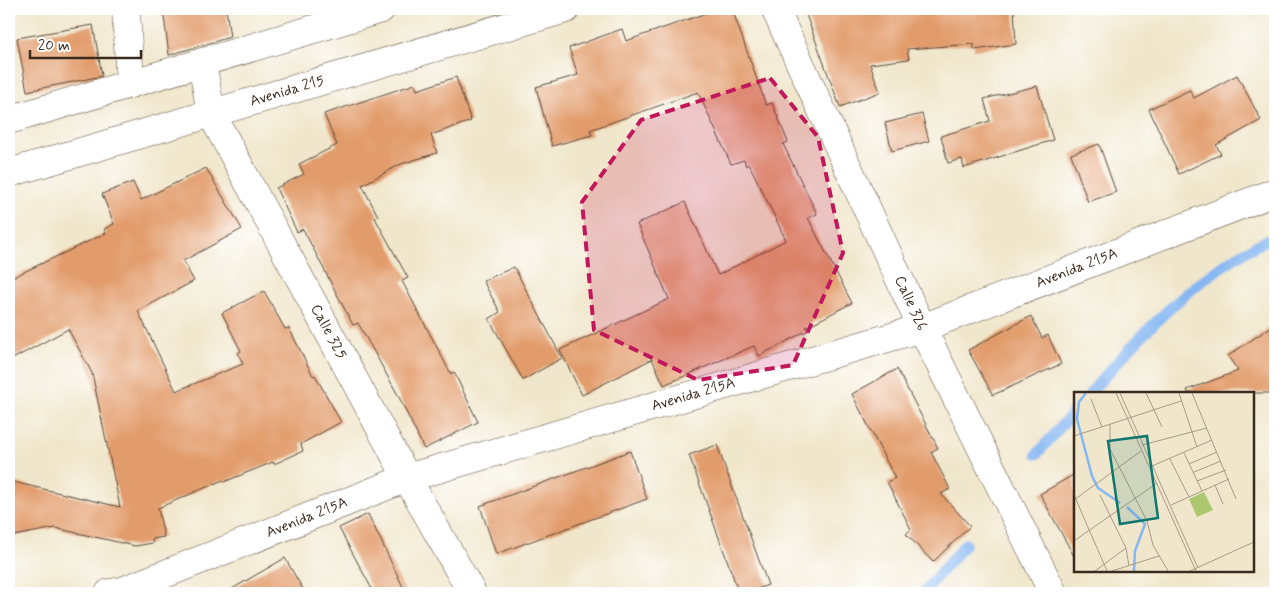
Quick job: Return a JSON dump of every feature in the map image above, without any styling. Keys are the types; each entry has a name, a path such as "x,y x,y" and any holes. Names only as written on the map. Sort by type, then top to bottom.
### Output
{"street":[{"path":"126,9 130,84"},
{"path":"9,120 381,9"},
{"name":"Avenida 215","path":"9,173 566,9"},
{"name":"Calle 326","path":"775,9 922,328 1053,593"},
{"name":"Calle 325","path":"202,62 211,114 407,478 472,593"},
{"name":"Avenida 215A","path":"109,593 122,591 407,478 922,328 1275,192"}],"highlighted area":[{"path":"770,78 818,137 843,253 793,365 698,380 594,330 582,202 641,120"}],"building":[{"path":"163,9 226,9 230,37 169,55"},
{"path":"718,9 732,9 766,105 772,103 788,142 783,144 817,214 808,218 852,303 806,327 808,330 759,356 754,346 664,385 652,359 582,395 560,350 669,299 637,224 685,202 718,275 786,240 749,164 746,166 744,160 731,164 698,92 590,130 592,135 552,146 536,87 578,75 569,48 622,29 626,41"},
{"path":"804,9 908,9 909,11 1014,9 1016,44 974,50 974,44 907,49 909,59 870,64 880,92 840,107"},
{"path":"93,25 102,76 27,91 17,38"},
{"path":"1237,75 1261,120 1216,145 1221,154 1179,174 1149,109 1190,90 1194,98"},
{"path":"456,77 471,121 431,135 437,153 401,164 362,185 378,216 375,218 408,278 402,281 451,374 454,372 478,422 424,449 398,395 358,323 353,325 303,229 297,232 276,188 304,174 299,164 337,145 324,114 415,84 417,90"},
{"path":"1037,86 1053,140 964,168 962,159 948,163 941,136 990,121 984,99"},
{"path":"922,114 929,141 892,151 885,123"},
{"path":"1099,144 1116,192 1088,202 1071,154"},
{"path":"206,168 242,229 183,261 194,281 138,311 176,391 243,364 238,353 241,351 222,313 264,291 285,329 289,328 313,376 315,375 341,422 301,444 303,451 274,464 273,462 224,482 223,480 158,508 164,537 152,539 153,543 135,546 55,528 9,537 9,481 120,507 92,373 68,329 9,361 9,279 106,233 104,229 114,224 102,194 133,182 141,200"},
{"path":"514,267 562,358 523,380 489,319 500,312 483,281"},
{"path":"1031,316 1042,338 1048,335 1061,364 993,395 968,350"},
{"path":"1275,324 1275,393 1188,392 1187,390 1238,371 1228,356"},
{"path":"897,369 938,448 931,452 950,489 941,494 970,526 933,562 906,534 911,529 887,482 895,478 852,394"},
{"path":"717,445 768,585 746,593 739,593 689,455"},
{"path":"630,451 647,499 496,554 480,506"},
{"path":"1074,475 1074,556 1040,494"},
{"path":"368,514 406,593 374,593 339,528"},
{"path":"285,558 305,593 225,593"}],"waterway":[{"path":"1091,392 1131,347 1174,304 1197,285 1247,250 1275,236"},
{"path":"1037,454 1074,411"},
{"path":"923,593 965,544"}]}
